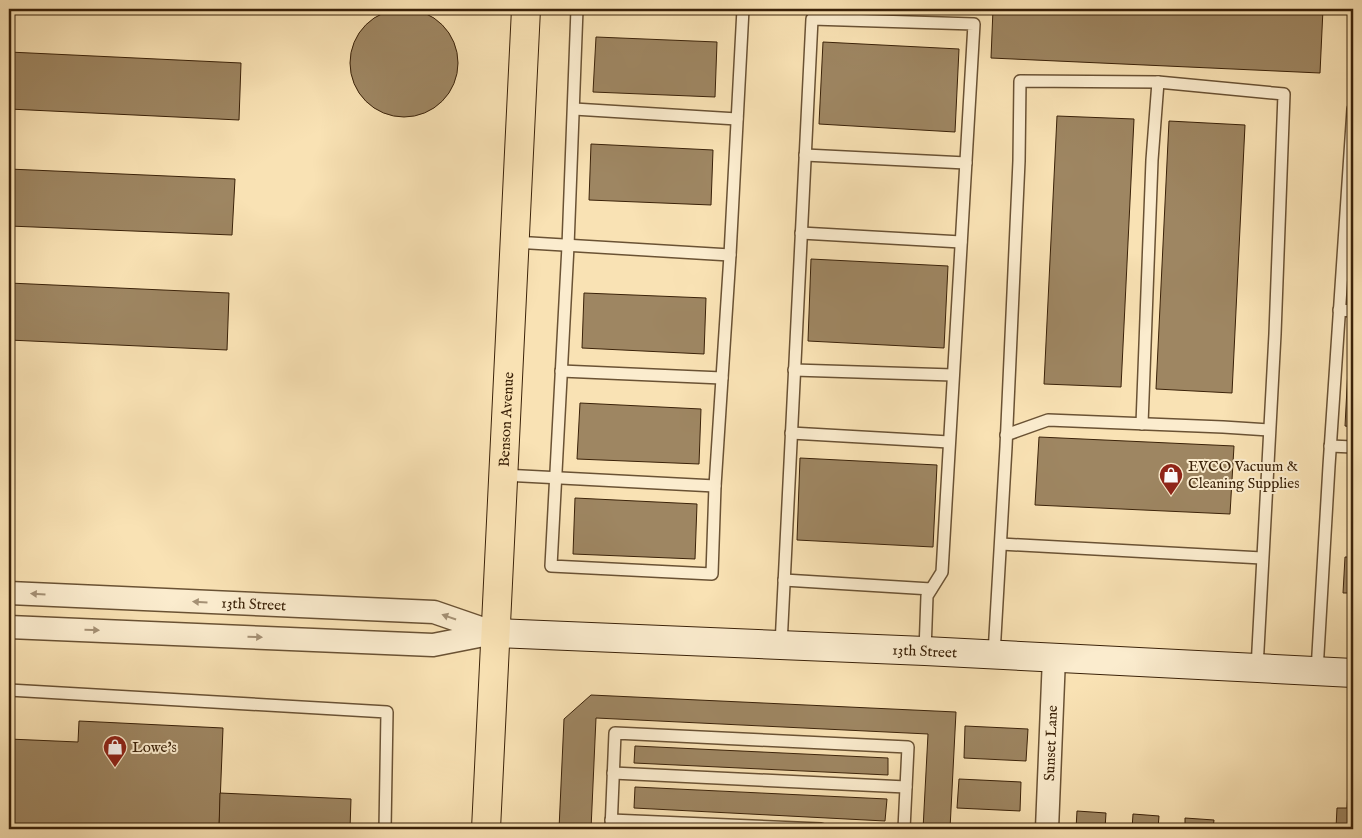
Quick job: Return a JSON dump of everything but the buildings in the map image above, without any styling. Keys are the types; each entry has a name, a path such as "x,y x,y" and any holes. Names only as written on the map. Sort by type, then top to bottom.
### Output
{"main road":[{"name":"Benson Avenue","path":"486,829 526,9"}],"street":[{"name":"13th Street","path":"9,593 434,612 495,633"},
{"name":"13th Street","path":"9,627 433,645 495,633 994,654 1353,673"},
{"name":"Sunset Lane","path":"1047,829 1054,657"}],"lane":[{"path":"578,9 551,566 712,574 715,486 743,9"},
{"path":"780,645 812,19 974,24 942,572 927,596 924,651"},
{"path":"994,654 1001,544 1018,171 1020,81 1158,82 1284,94 1275,334 1257,668"},
{"path":"1142,424 1152,169 1158,82"},
{"path":"574,109 737,119"},
{"path":"1318,671 1330,446 1353,109"},
{"path":"805,155 966,163"},
{"path":"801,233 961,242"},
{"path":"514,242 730,255"},
{"path":"1339,310 1353,311"},
{"path":"794,370 953,375"},
{"path":"561,372 722,378"},
{"path":"1006,435 1048,420 1270,430"},
{"path":"791,434 949,442"},
{"path":"1330,446 1353,447"},
{"path":"503,475 715,486"},
{"path":"1001,544 1262,558"},
{"path":"784,580 932,589"},
{"path":"9,690 387,712 385,829"},
{"path":"821,829 611,824 615,733 908,747 904,829"},
{"path":"613,773 906,786"}],"place":[{"name":"EVCO Vacuum & Cleaning Supplies","path":"1171,496"},
{"name":"Lowe's","path":"115,768"}]}
